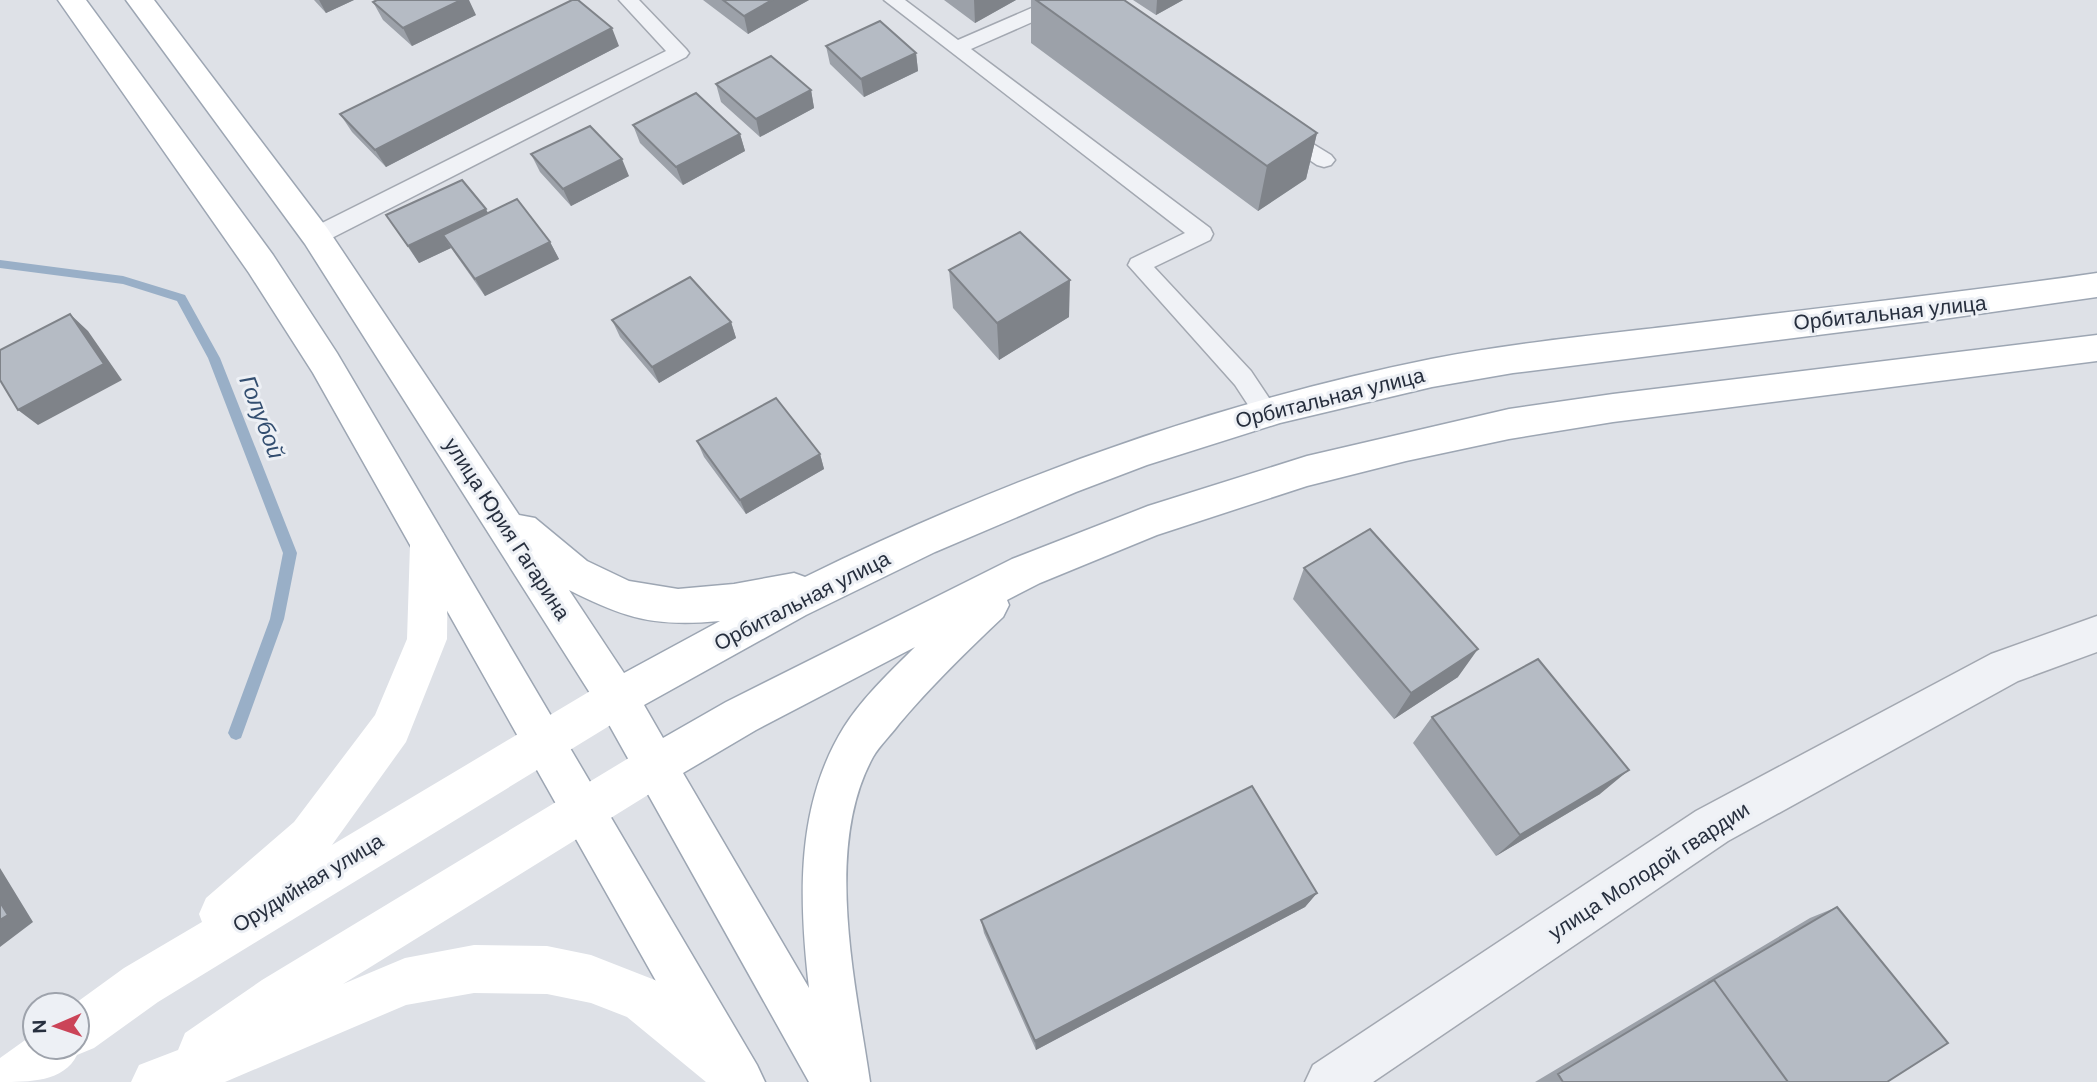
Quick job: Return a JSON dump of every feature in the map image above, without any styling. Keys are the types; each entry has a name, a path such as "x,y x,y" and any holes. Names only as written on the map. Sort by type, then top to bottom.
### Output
{"main road":[{"path":"72,0 261,264 325,363 738,1078"},
{"name":"улица Юрия Гагарина","path":"140,0 316,236 617,698 836,1082"},
{"name":"Орбитальная улица","path":"543,741 617,698 846,575 990,509 1103,464 1214,427 1433,373 1537,356 2006,300 2097,285"},
{"path":"156,1082 279,997 741,716 1026,571 1148,522 1231,494 1406,446 1509,424 1613,408 2097,348"},
{"path":"492,506 573,573 624,598 678,607 723,603 789,592 846,575"},
{"path":"141,985 310,838 390,728 427,639 429,545"},
{"path":"845,1082 825,911 827,829 841,780 858,742 916,672 1026,571"},
{"name":"Орудийная улица","path":"91,1021 141,985 543,741"},
{"path":"156,1082 238,1053 405,982 474,969 547,970 592,979 643,999 738,1078"},
{"path":"8,1082 37,1061"}],"street":[{"name":"улица Молодой гвардии","path":"1330,1082 1712,826 2004,667 2097,634"}],"lane":[{"path":"316,236 679,53 628,0"},
{"path":"893,0 1202,233 1139,265 1243,379 1267,413"},
{"path":"956,48 1066,0"},
{"path":"1268,122 1324,160"}],"building":[{"path":"461,0 403,28 373,2"},
{"path":"572,0 578,0 612,28 375,150 340,114"},
{"path":"723,0 772,0 744,16"},
{"path":"1036,0 1124,0 1317,133 1267,166"},
{"path":"880,21 916,53 861,79 826,46"},
{"path":"771,56 811,90 756,119 716,84"},
{"path":"696,93 740,134 676,167 633,125"},
{"path":"590,126 622,159 563,189 531,154"},
{"path":"462,180 486,209 408,246 386,215"},
{"path":"517,199 550,242 475,279 443,235"},
{"path":"1020,232 1070,280 997,323 949,270"},
{"path":"690,277 731,322 652,367 612,320"},
{"path":"70,314 104,364 18,410 0,380 0,350"},
{"path":"776,398 820,454 740,500 697,441"},
{"path":"1370,529 1478,649 1411,693 1304,568"},
{"path":"1538,659 1629,770 1520,835 1432,717"},
{"path":"1252,786 1317,893 1035,1041 981,920"},
{"path":"0,902 8,915 0,920"},
{"path":"1837,907 1948,1043 1887,1082 1788,1082 1714,980 1708,983"},
{"path":"1714,980 1788,1082 1563,1082 1558,1074"}],"waterway":[{"name":"Голубой","path":"0,264 123,280 181,298 214,358 290,553 277,619 236,733"}]}
